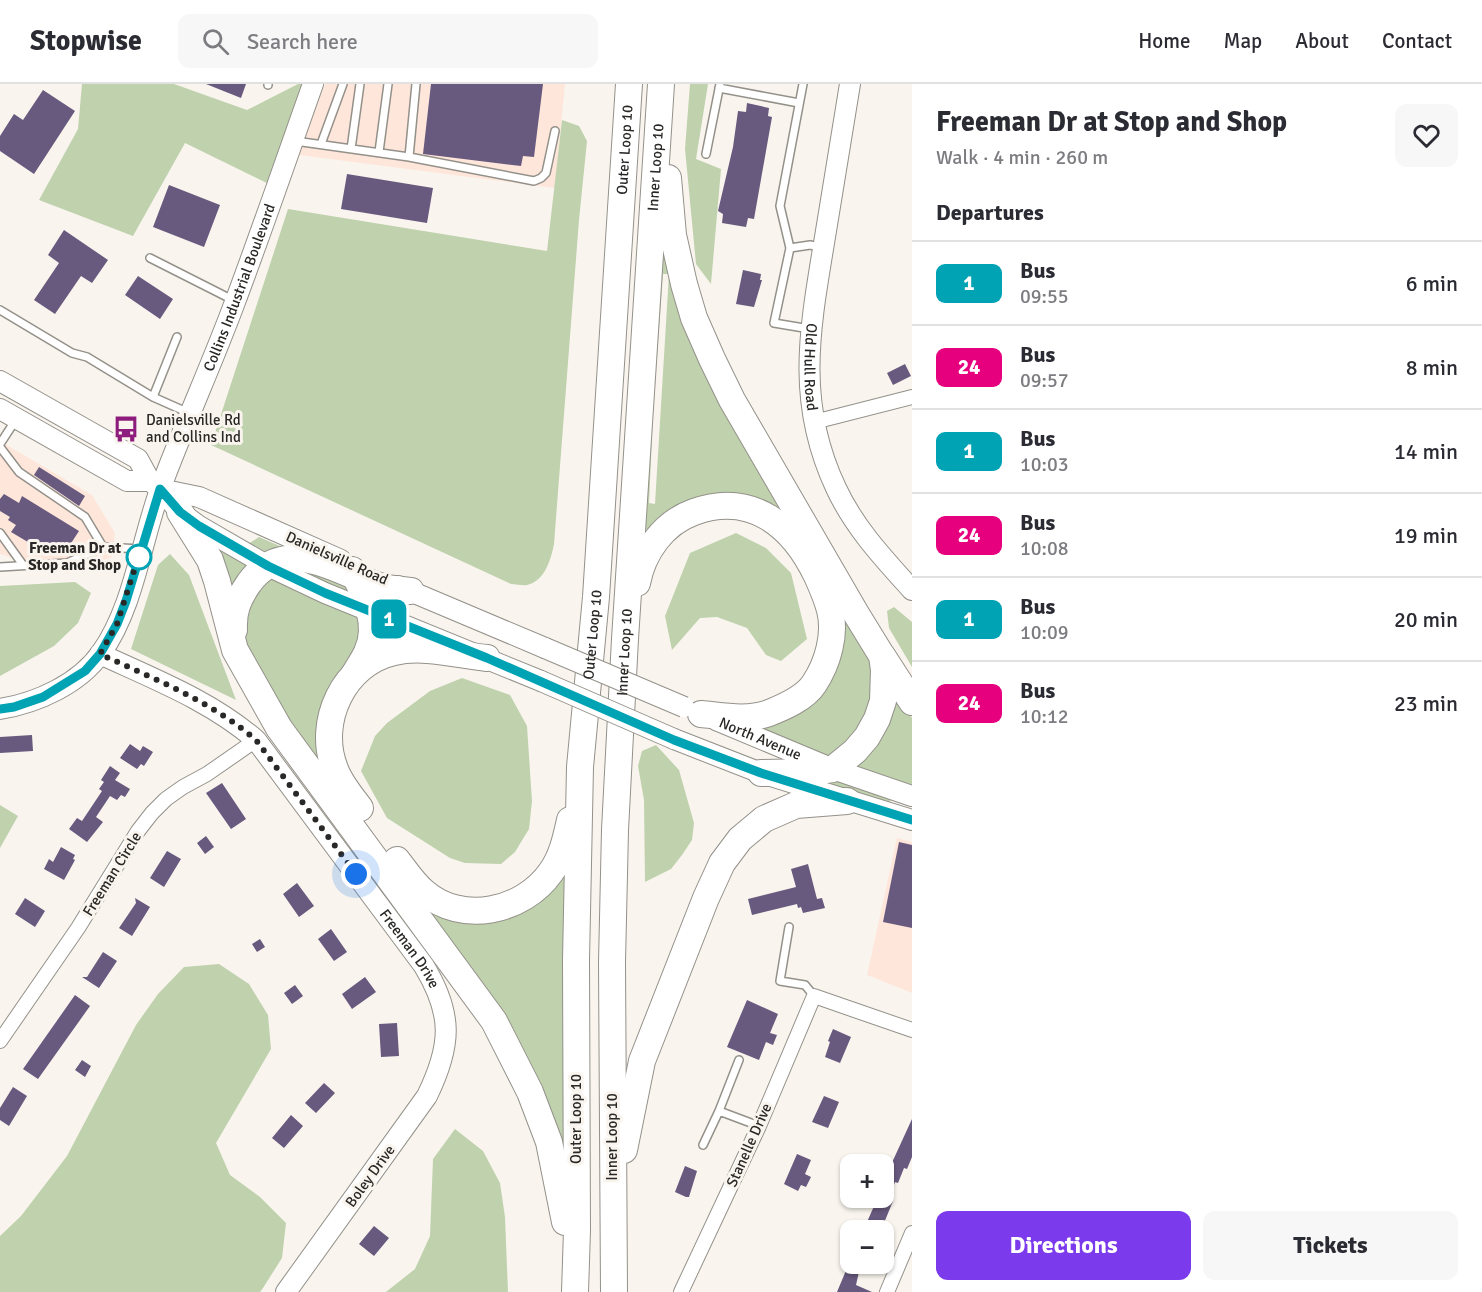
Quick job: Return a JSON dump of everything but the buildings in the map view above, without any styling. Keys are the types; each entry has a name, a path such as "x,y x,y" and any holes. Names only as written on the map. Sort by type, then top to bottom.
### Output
{"highway":[{"name":"Outer Loop 10","path":"575,1292 578,1230 576,960 580,767 596,597 629,84"},
{"path":"661,91 673,235 694,318 732,400 882,656 912,702"},
{"name":"Inner Loop 10","path":"614,1288 612,962 615,830 625,639 661,91"},
{"path":"625,639 639,570 647,552 672,524 687,514 704,508 724,505 746,507 782,526 811,565 826,596 831,612 832,630 828,657 814,684 804,695 768,713 748,717 693,710"},
{"path":"180,512 210,560 236,650 279,728 494,1021 530,1092 549,1142 575,1292"},
{"path":"236,650 234,611 239,597 254,576 277,561 288,558 309,559 352,570 381,587 411,591"},
{"path":"352,570 370,612 372,629 368,651 353,676"},
{"path":"487,658 406,650 392,652 376,659 353,676 343,687 331,716 330,745 335,770 344,787 423,892 438,901 466,910 491,910 517,902 541,884 552,872 564,843 580,767"},
{"path":"761,773 833,769 855,752 877,719 883,701 882,656"},
{"path":"614,1288 619,1193 626,1136 642,1061 714,879 722,863 741,839 764,819 796,805 847,801"}],"main road":[{"name":"Collins Industrial Boulevard","path":"155,485 190,414 235,301 313,84"},
{"name":"Old Hull Road","path":"850,84 810,328 808,374 814,422 828,470 842,501 867,538 910,584"},
{"path":"0,381 138,459 155,485 180,512 199,526 268,566 370,612 487,658"},
{"name":"Danielsville Road","path":"8,414 127,480 199,497 352,570"},
{"path":"0,709 14,707 43,697 85,671 100,654 120,616 141,549 155,485"},
{"name":"North Avenue","path":"411,591 833,769 912,796"},
{"name":"Freeman Drive","path":"100,654 209,706 236,722 256,740 433,981 440,996 444,1014 446,1033 444,1054"},
{"name":"North Avenue","path":"487,658 674,740 761,773 912,820"},
{"name":"Boley Drive","path":"286,1292 427,1096 438,1074 444,1054"}],"street":[{"path":"814,422 912,397"},
{"name":"Freeman Circle","path":"0,1041 78,928 138,831 152,813 183,787 207,774 256,740"},
{"path":"814,996 912,1030"},
{"name":"Stanelle Drive","path":"681,1292 759,1126 814,996"},
{"path":"887,1292 912,1233"}],"lane":[{"path":"321,144 344,84"},
{"path":"351,149 360,84"},
{"path":"379,152 388,84"},
{"path":"409,157 416,84"},
{"path":"803,84 780,206 790,248 774,323 810,328"},
{"path":"706,154 719,86 799,103"},
{"path":"293,141 379,152 534,181 546,173 555,131"},
{"path":"790,248 810,245 823,248"},
{"path":"150,258 235,301"},
{"path":"0,310 72,353 87,357 153,398 190,414"},
{"path":"153,398 177,338"},
{"path":"8,414 0,446 19,472 85,517 103,547"},
{"path":"0,533 23,565"},
{"path":"0,567 67,563 103,547 141,549"},
{"path":"789,927 780,981 805,985 814,996"},
{"path":"703,1145 739,1060"},
{"path":"719,1111 759,1126"}],"shaded area":[{"path":"325,84 565,84 555,188 299,155"},
{"path":"0,441 92,495 115,533 112,557 68,574 0,554"},
{"path":"897,838 912,842 912,993 867,975"}],"green space":[{"path":"82,84 174,84 247,110 298,84 304,84 271,185 185,143 133,236 39,200 78,129"},
{"path":"690,84 708,84 696,159 721,169 711,284 696,264 685,149"},
{"path":"562,120 579,126 587,141 554,544 549,563 538,579 527,585 511,584 211,445 288,209 547,251"},
{"path":"661,227 674,262 871,649 877,702 834,761 743,723 773,719 840,628 758,506 653,531 642,528","holes":["663,274 669,274 655,504 649,503 653,415"]},
{"path":"736,533 766,548 791,573 807,639 781,661 766,655 747,628 717,617 700,618 672,650 665,616 690,553"},
{"path":"259,537 282,547 272,559 248,544"},
{"path":"210,547 254,565 235,596"},
{"path":"170,554 189,575 236,700 131,649 158,565"},
{"path":"290,568 335,575 356,597"},
{"path":"268,572 365,617 367,626 346,675 337,784 403,877 461,915 559,871 566,875 566,1152 557,1154 544,1112 285,724 238,628"},
{"path":"75,582 91,593 78,623 54,646 0,676 0,586"},
{"path":"894,607 912,622 912,667 889,628 887,611"},
{"path":"377,622 437,646 375,650"},
{"path":"462,678 510,695 527,726 532,801 529,829 515,852 501,864 465,863 450,858 387,818 361,771 375,736 387,723 430,691"},
{"path":"892,684 912,718 912,791 844,766"},
{"path":"656,745 679,770 694,823 692,840 671,869 645,882 644,800 638,766 642,751"},
{"path":"824,776 892,798 891,804 805,779"},
{"path":"0,805 18,816 0,848"},
{"path":"219,964 249,984 268,1015 271,1049 216,1143 230,1175 260,1197 286,1223 282,1258 263,1288 260,1292 0,1292 0,1236 21,1216 67,1156 136,1025 158,994 184,967"},
{"path":"455,1129 483,1151 500,1183 505,1217 508,1292 386,1292 415,1269 430,1236 433,1159"}],"bus line":[{"name":"1","path":"0,709 14,707 43,697 85,671 100,654 117,624 126,601 160,489 180,512 199,526 268,566 325,593 487,658 674,740 761,773 912,820"}],"place":[{"name":"Danielsville Rd and Collins Ind","path":"126,429"},
{"name":"Freeman Dr at Stop and Shop","path":"139,557"}],"route":[{"path":"139,557 141,549 126,601 117,624 100,654 209,706 236,722 256,740 356,874"}]}
